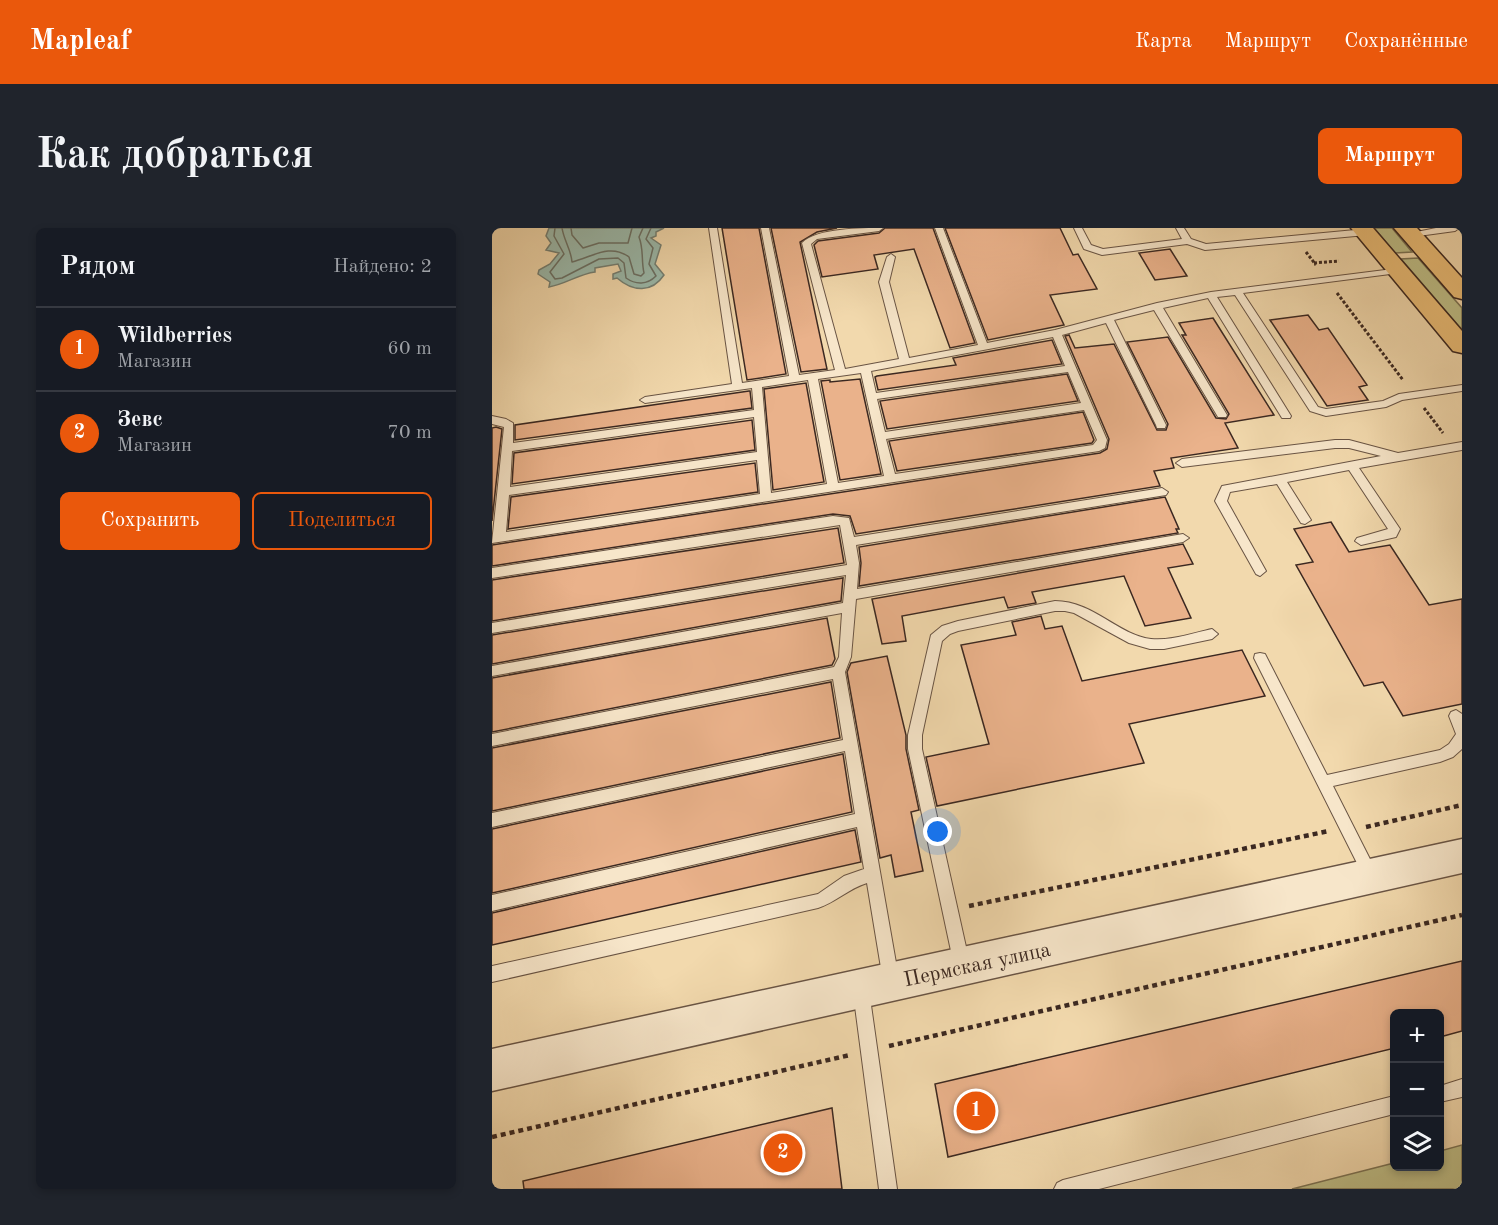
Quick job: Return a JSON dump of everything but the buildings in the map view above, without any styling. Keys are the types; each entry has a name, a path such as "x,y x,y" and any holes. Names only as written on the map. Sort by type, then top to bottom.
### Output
{"main road":[{"path":"1364,230 1462,346"},
{"path":"1408,231 1462,291"}],"street":[{"name":"Пермская улица","path":"492,1070 1462,856"}],"lane":[{"path":"713,228 738,387"},
{"path":"765,228 795,379"},
{"path":"841,373 806,243 810,238 833,231 879,228"},
{"path":"939,228 984,348"},
{"path":"1078,228 1087,247 1102,252 1188,242 1205,247 1364,230"},
{"path":"1180,228 1188,242"},
{"path":"1408,231 1455,228"},
{"path":"891,257 884,282 905,362"},
{"path":"645,400 841,373 984,348 1211,295 1398,270"},
{"path":"1237,291 1314,409 1326,413 1386,404 1400,397 1414,394 1462,388"},
{"path":"1211,295 1286,416"},
{"path":"1157,306 1222,415"},
{"path":"1109,319 1161,424"},
{"path":"492,420 502,421 508,426 503,492 496,539 1101,446 1102,440 1056,333"},
{"path":"871,397 1071,368"},
{"path":"865,369 890,479"},
{"path":"813,377 833,487"},
{"path":"757,384 766,498"},
{"path":"880,436 1088,406"},
{"path":"507,448 759,413"},
{"path":"1182,463 1335,444 1349,444 1398,457"},
{"path":"1260,571 1221,501 1222,495 1233,487 1458,447"},
{"path":"503,492 762,455"},
{"path":"1351,465 1394,529 1392,534 1361,541"},
{"path":"1279,478 1305,520"},
{"path":"849,542 1162,492"},
{"path":"492,573 833,520 845,522 853,569 845,657 838,672 873,874 876,985 869,1050 888,1189"},
{"path":"492,671 1183,538"},
{"path":"492,628 853,569"},
{"path":"962,967 915,749 915,735 936,639 946,630 958,626 1055,606 1077,609 1134,639 1150,644 1164,644 1212,634"},
{"path":"1260,658 1371,877"},
{"path":"492,740 838,672"},
{"path":"1323,782 1450,752 1459,744 1462,734 1461,725 1456,716"},
{"path":"492,819 851,744"},
{"path":"492,903 864,819"},
{"path":"492,974 818,901 849,881 873,874"},
{"path":"1444,1093 1462,1088"},
{"path":"1068,1188 1390,1106"}],"path":[{"path":"1296,238 1414,394 1458,447"},
{"path":"950,911 1462,805"},
{"path":"492,1137 1462,915"}],"green space":[{"path":"1374,228 1392,228 1412,252 1395,253"},
{"path":"1418,258 1462,308 1462,330 1401,259"},
{"path":"1462,1145 1462,1189 1292,1189 1390,1164 1390,1171 1444,1171 1444,1150"}],"water":[{"path":"549,228 664,228 651,238 661,245 655,264 664,275 648,288 636,288 617,278 613,279 613,274 621,271 618,264 595,268 595,272 549,287 550,282 538,274 539,270 550,264 559,253 546,250 551,243 546,236"}],"place":[{"name":"Wildberries","path":"976,1111"},
{"name":"Зевс","path":"783,1153"}]}
